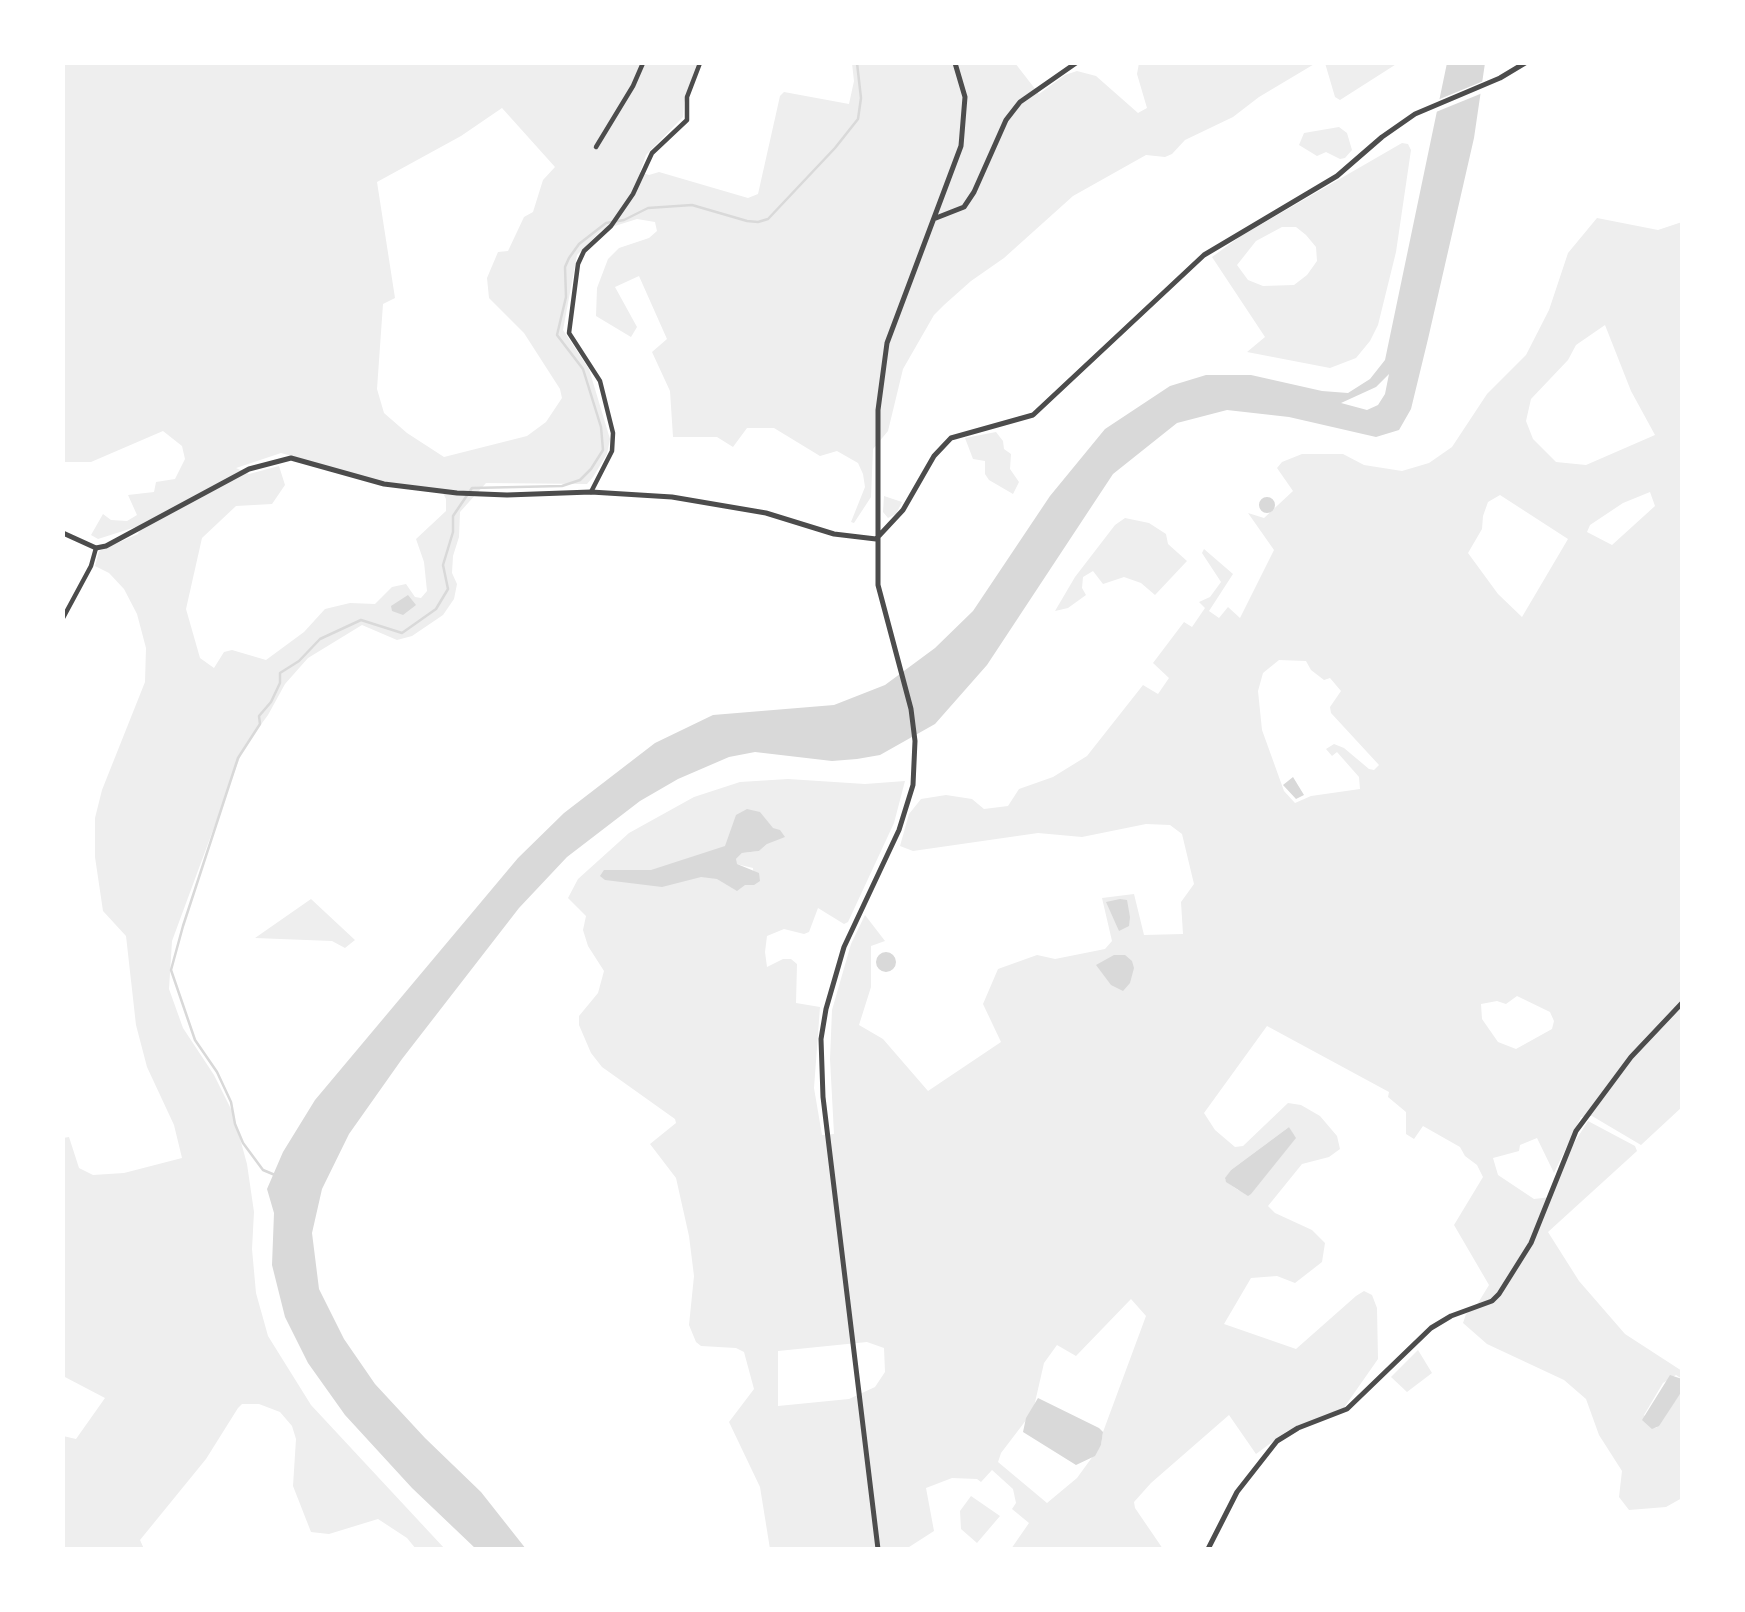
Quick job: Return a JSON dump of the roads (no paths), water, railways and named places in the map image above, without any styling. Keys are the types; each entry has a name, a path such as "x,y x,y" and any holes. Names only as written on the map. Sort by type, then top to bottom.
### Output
{"street":[{"path":"596,146 633,86 643,63"},
{"path":"591,492 612,451 613,433 600,381 569,333 578,264 584,251 611,226 633,194 652,153 687,120 687,97 700,63"},
{"path":"878,1549 823,1097 821,1040 834,974 856,918 899,830 913,785 911,709 880,598 876,539 878,410 885,354 899,308 936,218 961,146 965,97 955,63"},
{"path":"936,218 953,214 969,200 1002,128 1020,102 1076,63"},
{"path":"876,539 898,517 934,456 951,438 1034,415 1204,255 1337,176 1382,137 1421,111 1500,78 1525,63"},
{"path":"63,533 96,548 117,542 249,469 291,458 384,484 457,493 507,495 591,492 672,497 766,513 834,534 876,539"},
{"path":"63,618 90,566 96,548"},
{"path":"1208,1549 1237,1492 1277,1441 1298,1427 1347,1409 1431,1328 1451,1316 1492,1301 1499,1294 1531,1244 1576,1131 1624,1065 1682,1003"}],"waterway":[{"path":"275,1175 263,1170 243,1143 235,1124 231,1102 217,1072 195,1040 171,970 238,758 260,724 259,716 271,702 280,683 280,673 299,661 320,639 361,620 402,633 436,609 448,589 443,565 453,532 453,516 472,488 562,486 580,480 591,469 603,450 601,427 583,369 557,335 566,297 565,267 569,258 579,244 606,223 624,220 648,208 692,205 747,221 768,219 835,148 858,119 861,98 857,63"}]}
